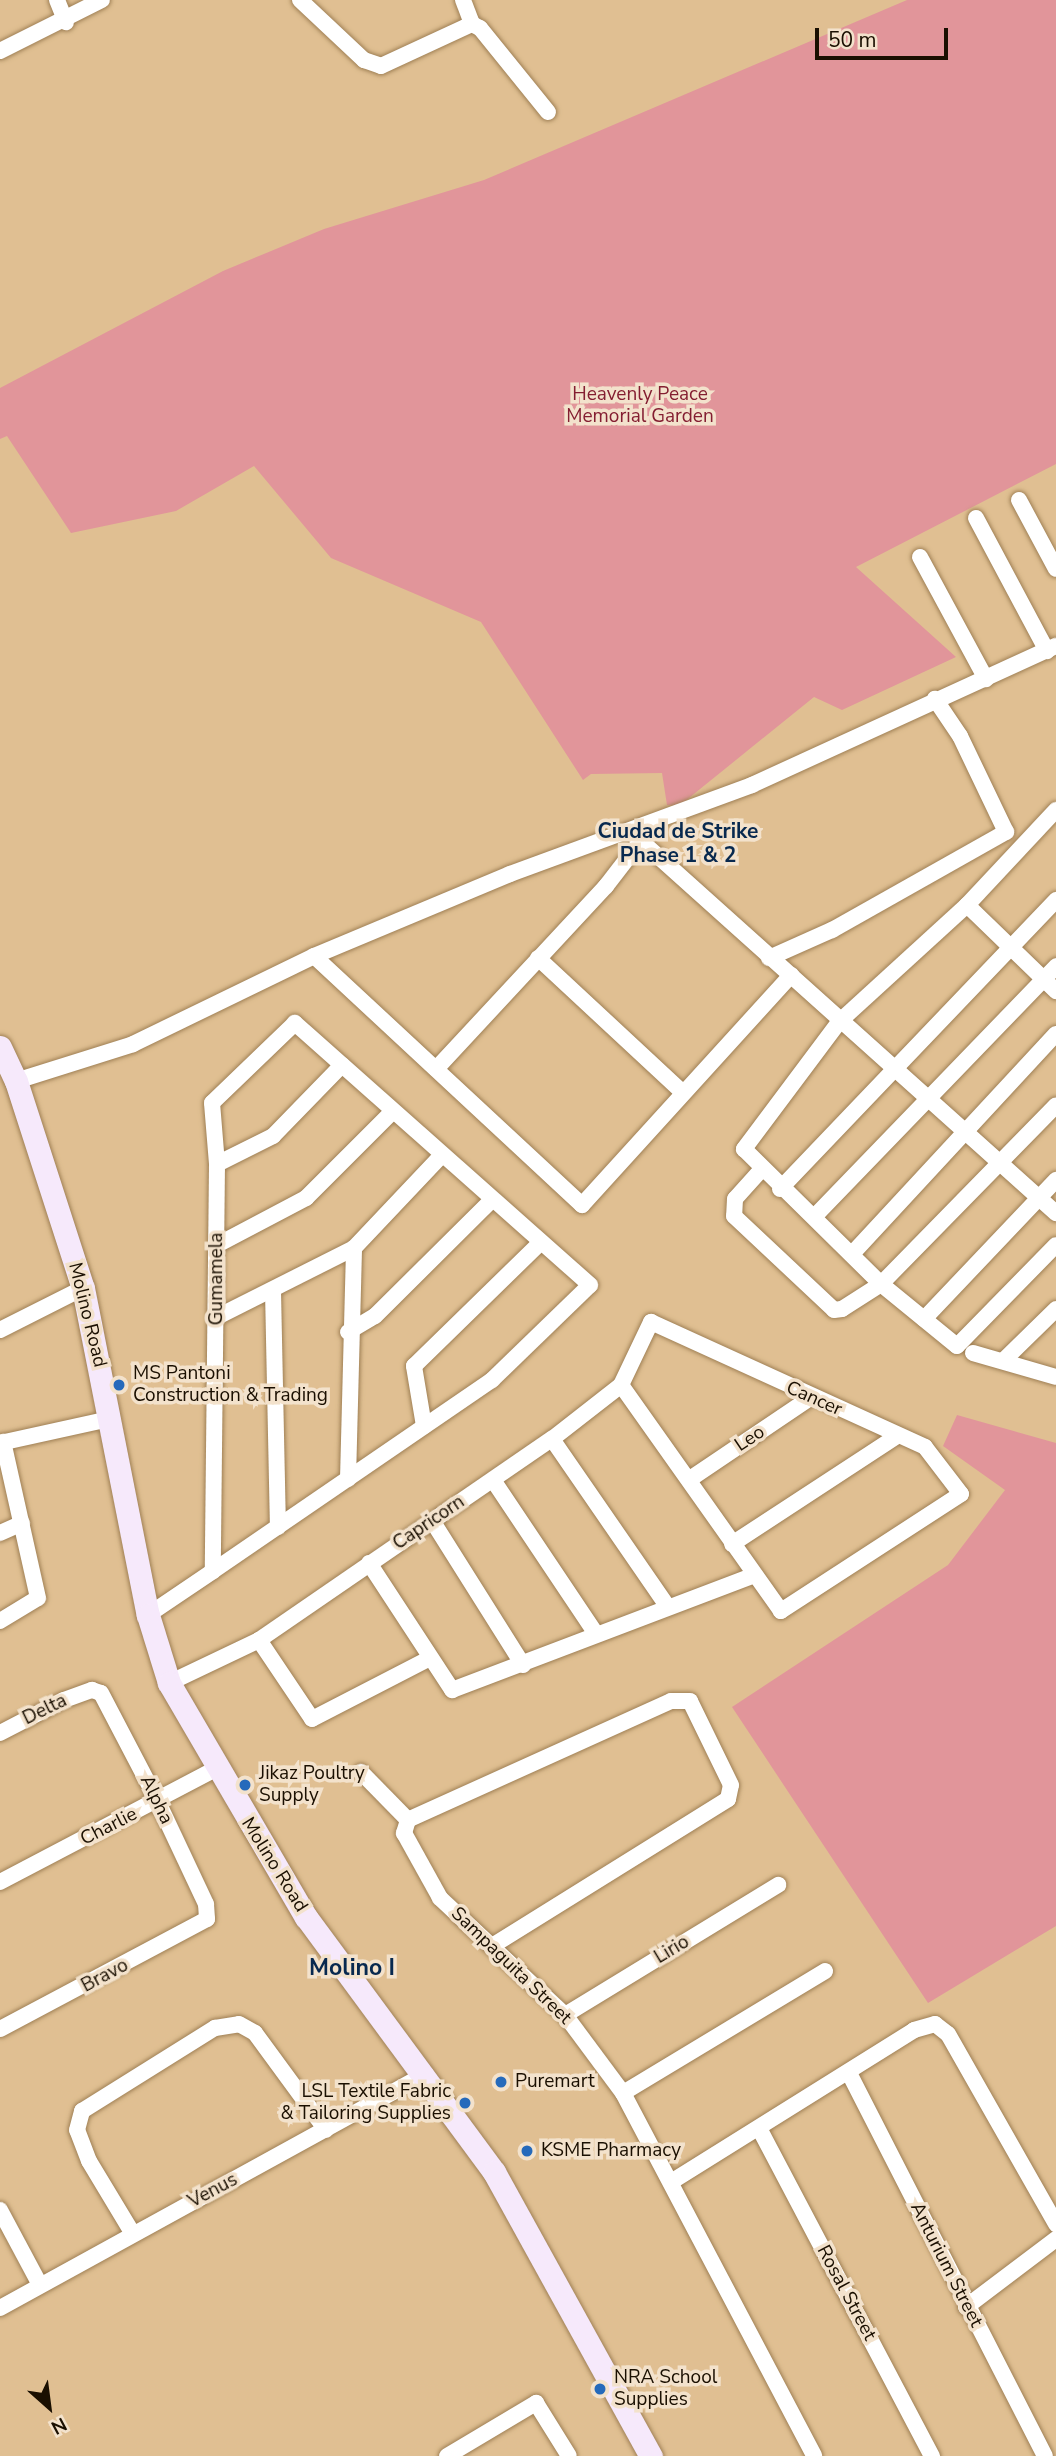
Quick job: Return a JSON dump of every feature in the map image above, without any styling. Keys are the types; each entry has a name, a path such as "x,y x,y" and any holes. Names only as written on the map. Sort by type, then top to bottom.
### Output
{"main road":[{"name":"Molino Road","path":"0,1047 16,1081 83,1288 148,1615 169,1683 215,1769 306,1917 426,2074 494,2172 651,2456"}],"street":[{"path":"57,0 66,22"},
{"path":"0,51 66,22 102,0"},
{"path":"300,0 364,60 381,65 472,24"},
{"path":"463,0 472,24 535,89 548,112"},
{"path":"1019,500 1056,569"},
{"path":"16,1081 133,1044 314,956 510,874 635,837 1051,648 975,518"},
{"path":"920,557 986,679"},
{"path":"769,958 832,930 1006,832 960,736 935,699"},
{"path":"1056,810 967,905 839,1022 745,1146 761,1170 780,1189 814,1216 881,1284 957,1346 1056,1245"},
{"path":"436,1069 538,958 635,837"},
{"path":"635,837 890,1068 1056,1213"},
{"path":"780,1189 890,1068 1056,900"},
{"path":"967,905 1056,991"},
{"path":"314,956 582,1205 681,1091 790,975"},
{"path":"538,958 681,1091"},
{"path":"814,1216 1056,966"},
{"name":"Gumamela","path":"213,1571 217,1164 212,1102 295,1023 342,1065"},
{"path":"852,1254 963,1130 1056,1034"},
{"path":"148,1615 492,1380 590,1285 539,1244 342,1065 273,1136 217,1164"},
{"path":"761,1170 735,1199 734,1216 834,1310 881,1284 1056,1105"},
{"path":"217,1245 306,1198 392,1112"},
{"path":"217,1317 354,1248 442,1155"},
{"path":"924,1319 1056,1180"},
{"path":"348,1332 375,1316 491,1201"},
{"path":"424,1426 414,1366 539,1244"},
{"path":"348,1479 348,1332 354,1248"},
{"path":"0,1330 83,1288"},
{"path":"273,1291 278,1527"},
{"path":"1004,1360 1056,1309"},
{"name":"Capricorn","path":"169,1683 259,1640 552,1439 621,1385 651,1322"},
{"name":"Cancer","path":"651,1322 810,1398 925,1447 961,1494 781,1611 752,1576"},
{"path":"973,1353 1056,1377"},
{"path":"369,1563 452,1690 523,1665 667,1606 752,1576 690,1479 621,1385"},
{"name":"Leo","path":"690,1479 810,1398"},
{"path":"0,1621 38,1598 2,1443 109,1419"},
{"path":"732,1544 897,1436"},
{"path":"552,1439 667,1606"},
{"path":"493,1480 596,1634"},
{"path":"0,1533 22,1522"},
{"path":"433,1522 523,1665"},
{"path":"259,1640 312,1719 430,1658"},
{"name":"Delta","path":"0,1733 92,1690"},
{"name":"Alpha","path":"92,1690 101,1693 158,1802 206,1904 207,1919"},
{"path":"360,1772 408,1820 652,1710 690,1700 731,1785 727,1799 492,1946"},
{"name":"Charlie","path":"0,1882 158,1802 215,1769"},
{"name":"Sampaguita Street","path":"408,1820 404,1833 440,1898 565,2015 623,2093 814,2456"},
{"name":"Lirio","path":"565,2015 778,1885"},
{"name":"Bravo","path":"0,2029 207,1919"},
{"path":"623,2093 825,1971"},
{"path":"133,2234 89,2161 77,2130 82,2111 215,2028 239,2024 256,2033 326,2130"},
{"path":"671,2182 760,2130 914,2030 935,2024 948,2034 1056,2224"},
{"name":"Anturium Street","path":"849,2073 1045,2456"},
{"name":"Venus","path":"0,2308 426,2074"},
{"name":"Rosal Street","path":"760,2130 932,2456"},
{"path":"0,2210 40,2285"},
{"path":"967,2307 1056,2239"},
{"path":"447,2456 536,2403 569,2456"},
{"path":"476,2441 485,2456"}],"green space":[{"name":"Heavenly Peace Memorial Garden","path":"907,0 1056,0 1056,464 856,567 956,657 842,710 814,697 679,806 667,805 662,773 591,774 583,780 481,622 331,558 254,466 176,511 71,533 7,436 0,439 0,388 223,271 324,229 484,180"},
{"path":"957,1415 1056,1443 1056,1926 928,2003 732,1707 948,1565 1005,1490 943,1446"}],"place":[{"name":"MS Pantoni Construction & Trading","path":"119,1385"},
{"name":"Jikaz Poultry Supply","path":"245,1785"},
{"name":"Puremart","path":"501,2082"},
{"name":"LSL Textile Fabric & Tailoring Supplies","path":"465,2103"},
{"name":"KSME Pharmacy","path":"527,2151"},
{"name":"NRA School Supplies","path":"600,2389"}],"district":[{"name":"Ciudad de Strike Phase 1 & 2","path":"678,843"},
{"name":"Molino I","path":"352,1968"}]}
